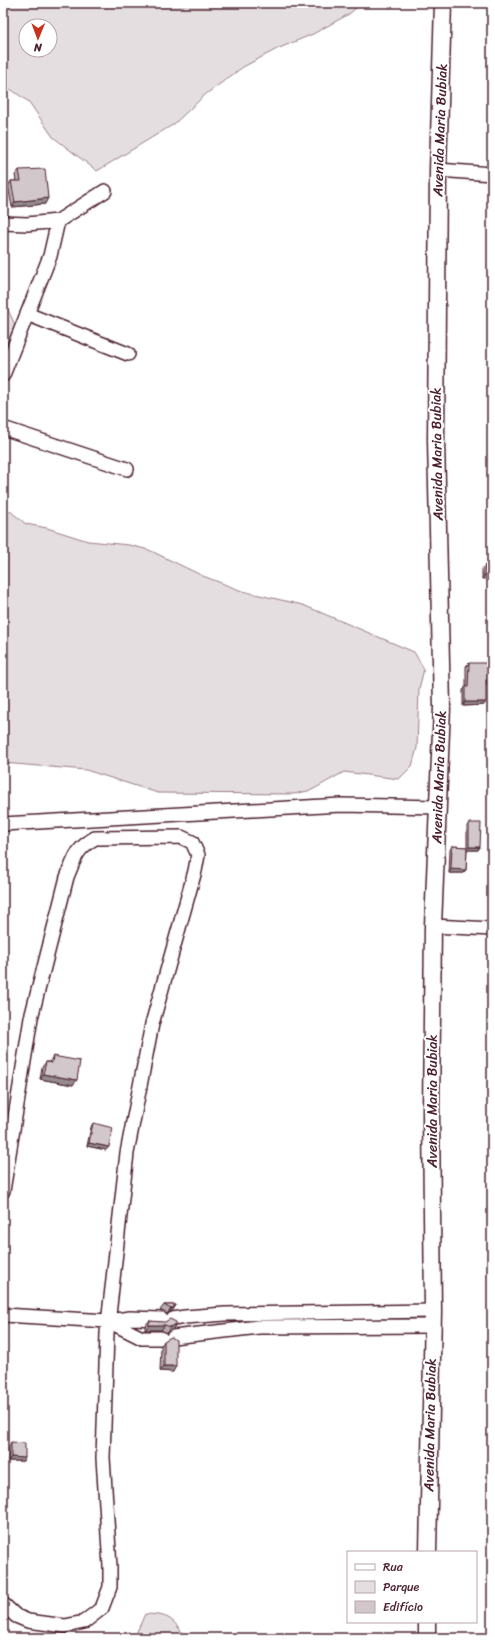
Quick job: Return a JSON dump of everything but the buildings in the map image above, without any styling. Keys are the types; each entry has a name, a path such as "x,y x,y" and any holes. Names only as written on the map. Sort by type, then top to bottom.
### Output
{"street":[{"name":"Avenida Maria Bubiak","path":"428,1551 432,1318 431,1112 433,926 442,707 436,440 438,170 443,3"},
{"path":"438,170 492,174"},
{"path":"3,223 27,224 58,221 105,191"},
{"path":"3,375 50,256 58,221"},
{"path":"27,314 128,354"},
{"path":"3,428 127,468"},
{"path":"3,824 341,805 438,807"},
{"path":"3,1191 31,1018 67,877 75,857 84,845 95,838 180,837 192,842 198,855 195,871 152,1024 127,1153 108,1321 103,1458 110,1587 102,1608 84,1622 65,1626 28,1621 16,1616 3,1604"},
{"path":"433,926 492,929"},
{"path":"3,1315 108,1321 130,1318 173,1318 225,1314 432,1318"},
{"path":"173,1318 183,1326 186,1335"},
{"path":"108,1321 142,1338 167,1338 259,1327 432,1318"},
{"path":"427,1623 427,1638"}],"green space":[{"path":"3,3 362,3 349,14 313,34 277,49 243,67 206,94 174,124 97,171 53,137 29,102 3,84"},
{"path":"3,299 15,325 3,353"},
{"path":"3,509 10,511 26,524 47,528 88,541 129,545 149,550 203,576 242,591 303,605 414,652 424,669 419,689 417,748 412,766 399,779 344,772 312,790 294,794 158,793 86,770 3,763"},
{"path":"145,1614 165,1616 169,1618 177,1626 185,1638 134,1638"}]}
